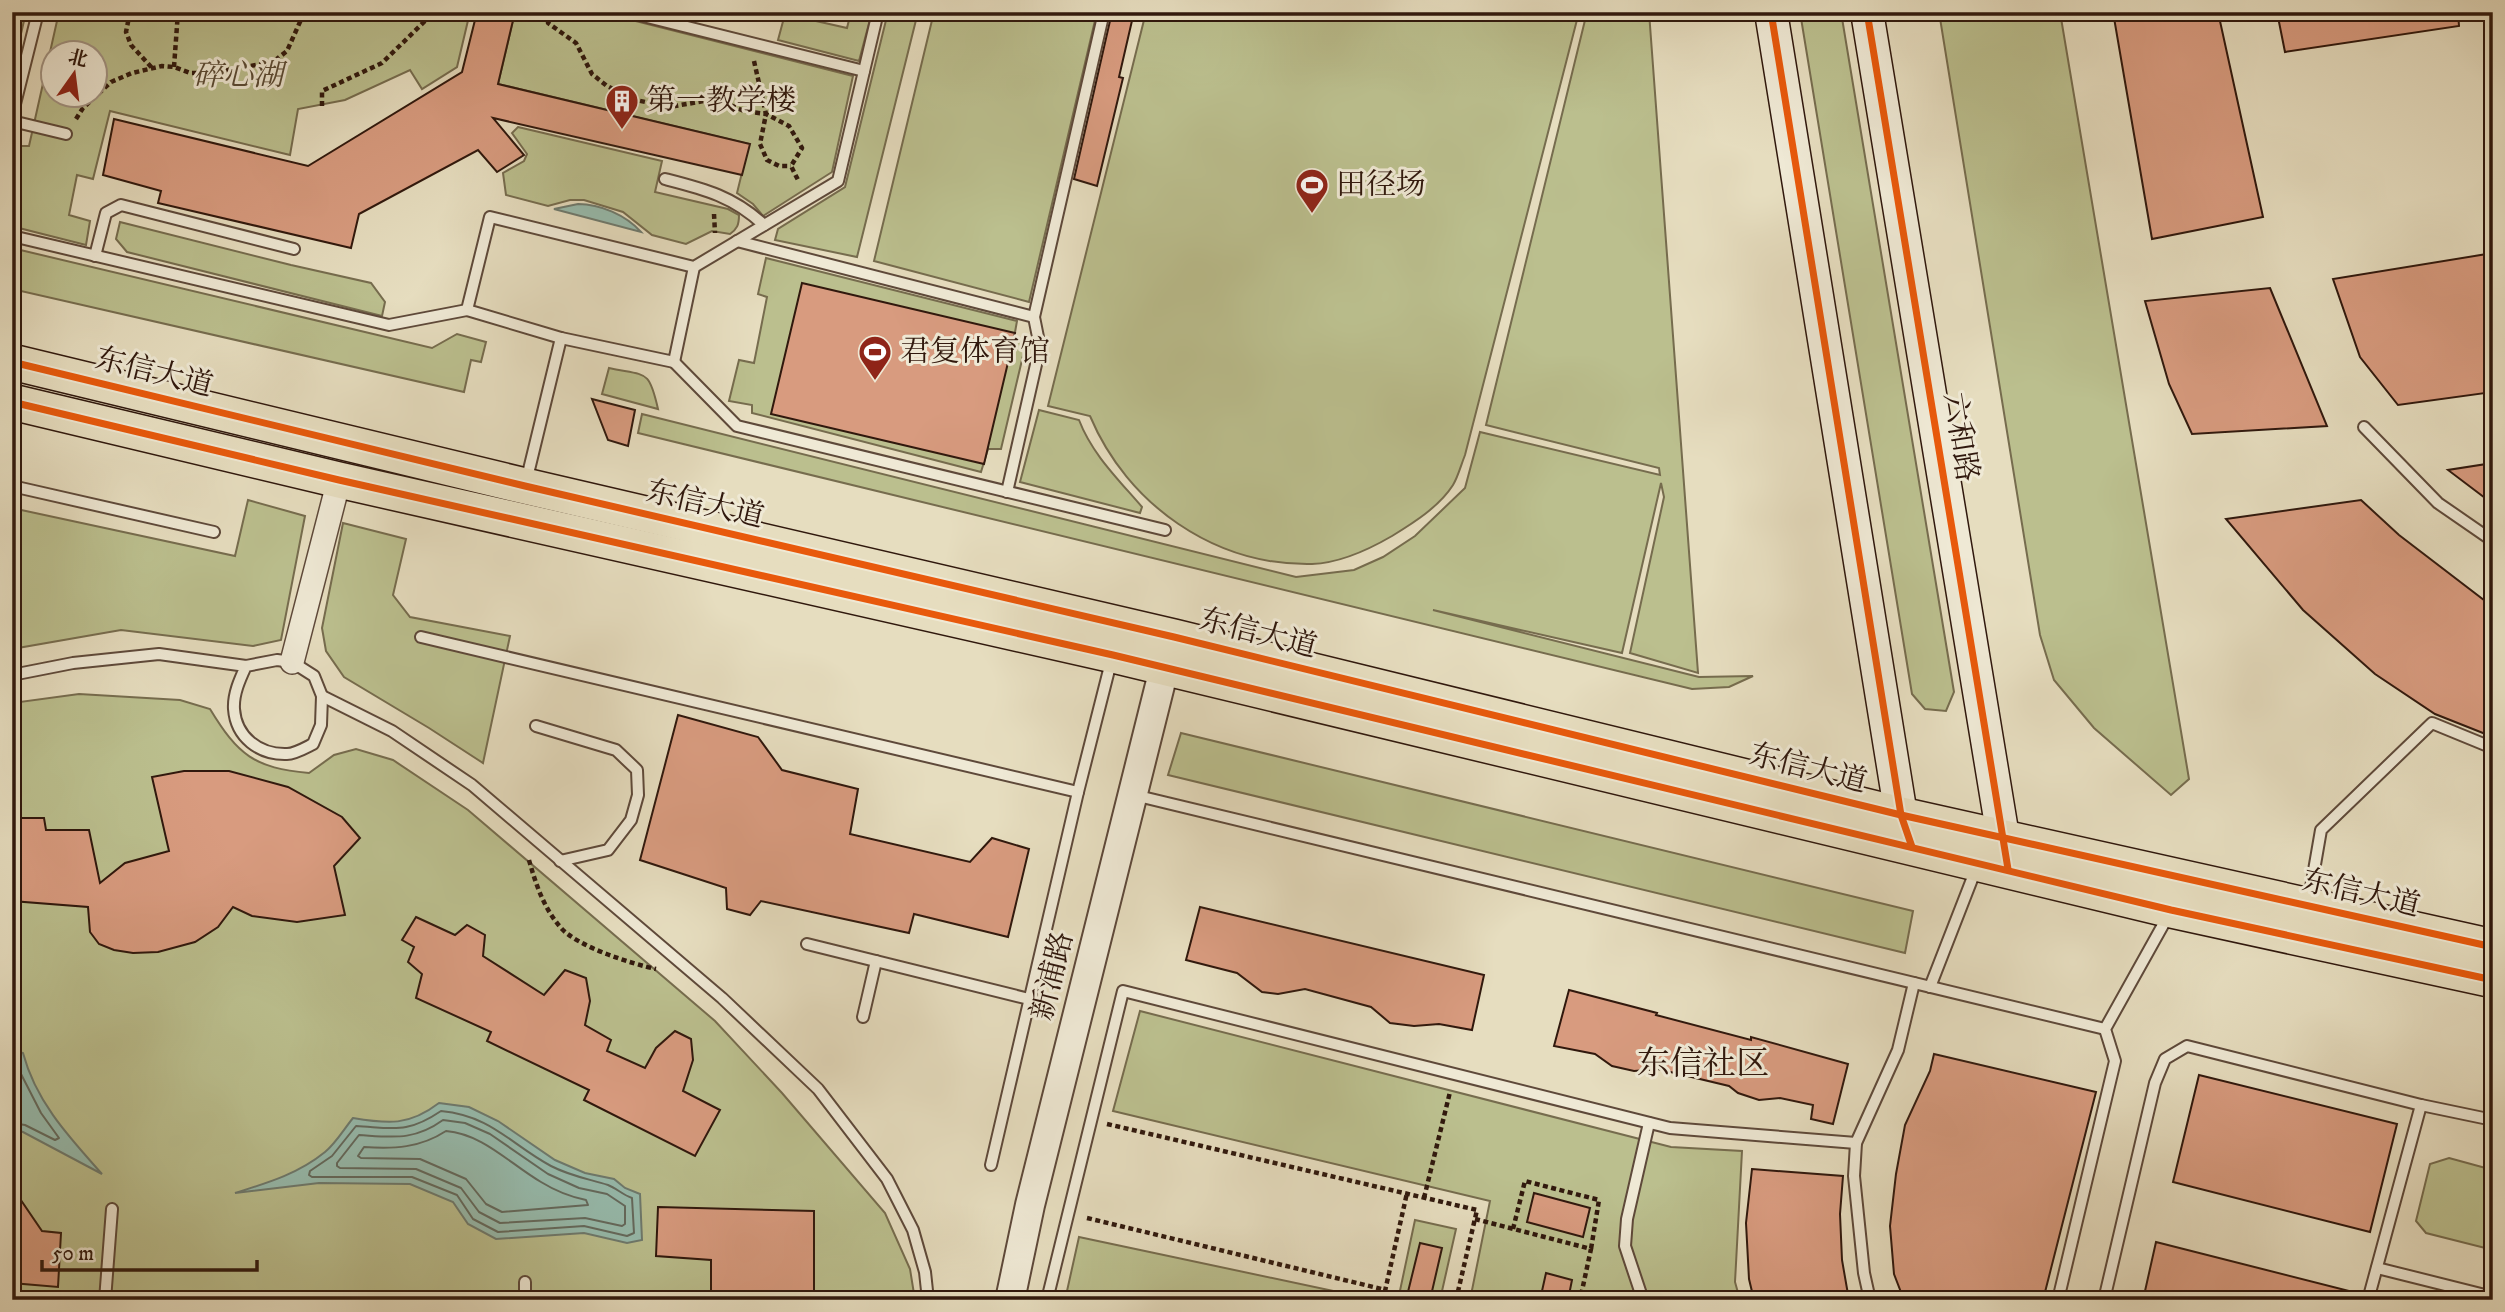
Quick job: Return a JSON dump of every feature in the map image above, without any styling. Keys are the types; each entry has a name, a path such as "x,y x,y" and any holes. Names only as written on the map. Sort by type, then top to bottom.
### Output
{"main road":[{"path":"1771,12 1906,831"},
{"name":"六和路","path":"1867,12 1997,857"},
{"name":"东信大道","path":"12,362 525,486 1174,637 1906,831 2171,910 2493,980"},
{"name":"东信大道","path":"12,402 339,480 1164,669 1906,831"},
{"name":"东信大道","path":"1997,857 2308,906 2493,947"}],"street":[{"path":"292,662 339,480"},
{"name":"新浦路","path":"1010,1300 1030,1205 1164,669"}],"lane":[{"path":"38,12 12,118 66,134"},
{"path":"627,12 864,71"},
{"path":"467,310 490,217 694,267 838,181 878,12"},
{"path":"1007,492 1040,347 1034,317 1104,12"},
{"path":"664,179 729,198 764,225"},
{"path":"95,256 106,214 121,205 294,249"},
{"path":"12,236 389,325 467,310 561,338 674,362 737,426 1166,530"},
{"path":"737,241 1034,317"},
{"path":"674,362 694,267"},
{"path":"525,486 561,338"},
{"path":"2364,428 2438,503 2493,541"},
{"path":"12,486 214,532"},
{"path":"421,638 1078,792"},
{"path":"12,675 73,663 159,654 246,666 277,660 292,662 314,676 322,696 321,725 313,744 289,755 260,750 242,735 234,709 238,685 246,666"},
{"path":"991,1165 1112,655"},
{"path":"322,696 392,731 472,785 696,977 818,1090 887,1179 913,1230 925,1272 928,1300"},
{"path":"2308,906 2321,830 2432,723 2493,748"},
{"path":"536,726 616,750 637,770 638,795 631,820 608,850 560,861"},
{"path":"1133,794 2105,1029"},
{"path":"1930,987 1997,857"},
{"path":"2058,1300 2115,1061 2105,1029 2171,910"},
{"path":"807,944 1029,999"},
{"path":"863,1017 876,961"},
{"path":"1870,1300 1864,1273 1854,1176 1856,1143 1898,1050 1914,983"},
{"path":"1047,1300 1123,991 1670,1128 1856,1143"},
{"path":"2104,1300 2155,1083 2165,1059 2187,1046 2421,1105 2493,1120"},
{"path":"2368,1300 2421,1105"},
{"path":"1643,1300 1625,1246 1627,1219 1649,1123"},
{"path":"105,1300 112,1209"},
{"path":"2377,1268 2493,1297"},
{"path":"525,1300 526,1282"}],"path":[{"path":"130,12 126,32 131,45 153,69"},
{"path":"174,67 178,12"},
{"path":"66,134 83,108 111,82 132,73 162,66 190,73 210,73 273,62 287,51 304,13 350,16 379,12"},
{"path":"321,106 322,91 382,63 424,22 428,12"},
{"path":"550,12 548,23 576,43 592,74 616,91 636,100 669,107 716,99 744,111 766,114 789,126 802,148 792,166"},
{"path":"752,43 756,75 766,114 760,144 767,160 779,166 792,166"},
{"path":"792,166 807,199"},
{"path":"522,829 541,897 563,930 599,951 642,966 696,977"},
{"path":"1424,1198 1454,1074"},
{"path":"1091,1120 1477,1210 1456,1300"},
{"path":"1513,1229 1525,1181 1599,1200 1580,1300"},
{"path":"1383,1300 1407,1193"},
{"path":"1068,1213 1385,1290"},
{"path":"1475,1219 1591,1249"}],"green space":[{"path":"12,12 26,12 12,73"},
{"name":"碎心湖","path":"59,12 470,12 457,67 422,89 410,70 345,100 298,109 290,155 110,111 93,179 77,175 69,215 90,221 86,245 19,228 12,223 12,185 21,146 29,146 38,106 38,108 108,108 108,38 53,38"},
{"path":"515,12 600,12 853,76 832,172 763,216 753,204 737,193 749,144 498,84"},
{"path":"851,12 872,12 859,61 778,40 785,14 847,28"},
{"path":"888,12 918,12 857,257 775,240 778,229 845,187"},
{"path":"934,12 1097,12 1029,302 874,261"},
{"name":"田径场","path":"1146,12 1579,12 1465,455 1456,478 1441,500 1425,514 1392,536 1353,555 1312,564 1276,562 1241,554 1208,541 1178,524 1151,502 1127,477 1106,448 1090,416 1048,406"},
{"path":"1587,12 1649,12 1698,673 1630,653 1664,497 1661,483 1622,653 1433,610 1699,677 1753,676 1729,687 1692,689 638,433 642,414 1296,577 1354,570 1383,557 1415,536 1465,488 1480,432 1660,475 1659,468 1486,425"},
{"path":"1800,12 1841,12 1954,692 1946,711 1925,709 1912,694"},
{"path":"1939,12 2060,12 2189,779 2171,795 2094,728 2054,680 2040,635"},
{"path":"518,127 662,161 655,192 728,209 739,215 737,226 730,234 712,231 686,244 652,235 623,212 584,200 570,200 548,206 506,195 503,173 524,161 527,154 512,133"},
{"path":"120,222 371,283 385,302 382,316 127,252 116,239"},
{"path":"12,248 432,348 457,334 486,342 481,362 471,360 464,392 12,289"},
{"name":"君复体育馆","path":"766,258 1017,321 1014,338 1026,343 1001,449 988,449 981,472 752,413 752,405 729,401 739,360 754,363 767,297 758,294"},
{"path":"609,368 639,374 649,381 658,409 602,394"},
{"path":"1039,410 1079,420 1098,455 1142,507 1140,513 1020,482"},
{"path":"248,500 305,516 281,640 253,646 121,630 12,649 12,508 235,556"},
{"path":"343,523 406,539 393,595 410,617 510,636 483,763 344,677 326,651 322,628"},
{"path":"79,694 180,700 210,709 230,738 249,756 261,763 290,771 309,773 334,755 356,749 393,760 468,810 715,1021 782,1093 885,1213 910,1269 915,1300 12,1300 12,703"},
{"path":"1181,733 1913,911 1905,953 1168,775"},
{"path":"1140,1011 1671,1147 1742,1151 1735,1282 1740,1300 1470,1300 1490,1201 1113,1111"},
{"path":"2449,1158 2493,1170 2493,1250 2426,1233 2416,1221 2430,1164"},
{"path":"1415,1220 1456,1229 1440,1300 1398,1300"},
{"path":"1079,1237 1371,1299 1065,1300"}],"water":[{"path":"578,204 612,212 628,220 641,232 554,209"},
{"path":"12,1050 23,1053 45,1103 102,1174 23,1132 12,1129"},
{"path":"439,1103 469,1107 498,1121 555,1160 585,1173 614,1179 625,1188 640,1194 642,1240 627,1243 584,1233 496,1239 468,1224 453,1202 410,1184 319,1183 235,1193 282,1177 315,1160 333,1144 353,1118 398,1121 418,1116"}],"building":[{"path":"477,12 515,12 498,84 750,144 742,175 493,118 524,155 497,172 478,150 359,214 351,248 158,203 161,191 103,175 114,119 308,166 462,72"},
{"path":"1112,12 1134,12 1119,77 1123,78 1097,186 1074,179"},
{"path":"2113,12 2218,12 2263,217 2152,239"},
{"path":"2277,12 2458,12 2459,26 2285,52"},
{"path":"2493,253 2493,392 2398,405 2360,357 2333,279"},
{"name":"君复体育馆","path":"802,283 1015,333 984,464 771,414"},
{"path":"2270,288 2327,426 2192,434 2169,384 2145,301"},
{"path":"592,399 635,410 628,446 608,440"},
{"path":"2493,463 2493,504 2448,470"},
{"path":"2361,500 2399,535 2493,607 2493,737 2435,714 2375,674 2303,610 2226,519"},
{"path":"678,715 758,737 782,770 858,789 850,834 970,862 992,838 1029,849 1008,937 914,914 909,933 761,901 750,915 727,909 726,888 640,860"},
{"path":"184,771 229,771 288,787 342,817 360,838 334,866 345,915 297,922 252,916 233,907 218,927 195,942 158,952 133,953 99,944 90,932 88,907 12,901 12,834 20,834 19,818 44,818 46,830 89,830 100,883 125,863 169,851 152,777"},
{"path":"1200,907 1484,975 1472,1030 1439,1024 1414,1026 1390,1023 1371,1007 1305,989 1278,994 1262,992 1237,973 1186,960"},
{"path":"416,917 455,935 467,925 485,935 483,956 544,995 565,970 586,978 590,1001 585,1025 611,1040 607,1051 645,1068 656,1048 675,1031 691,1039 693,1060 683,1091 720,1110 695,1156 584,1100 589,1090 487,1041 491,1032 416,998 422,974 408,962 414,947 402,940"},
{"path":"1569,990 1848,1064 1833,1124 1811,1119 1813,1105 1780,1098 1759,1100 1738,1093 1729,1086 1658,1069 1634,1071 1612,1066 1595,1054 1554,1046"},
{"path":"1934,1054 2096,1092 2043,1300 1904,1300 1894,1274 1890,1226 1896,1174 1905,1125 1930,1071"},
{"path":"2199,1075 2397,1124 2370,1232 2173,1182"},
{"path":"1752,1169 1843,1176 1840,1214 1842,1260 1849,1300 1754,1300 1749,1279 1746,1223"},
{"path":"12,1187 42,1231 61,1233 58,1287 12,1283"},
{"path":"1534,1193 1590,1208 1583,1237 1527,1222"},
{"path":"658,1207 814,1211 814,1300 711,1300 711,1260 656,1256"},
{"path":"2156,1242 2353,1292 2352,1300 2143,1300"},
{"path":"1420,1243 1442,1248 1430,1300 1406,1300"},
{"path":"1546,1273 1572,1280 1568,1300 1540,1300"}],"cycle path":[{"path":"1771,12 1901,815 1912,847"},
{"path":"1867,12 2008,869"},
{"path":"12,362 525,486 1174,637 1901,815 2493,947"},
{"path":"12,402 339,480 1113,655 2171,910 2493,980"}],"place":[{"name":"第一教学楼","path":"622,131"},
{"name":"田径场","path":"1312,215"},
{"name":"君复体育馆","path":"875,382"}],"district":[{"name":"东信社区","path":"1703,1064"}]}
